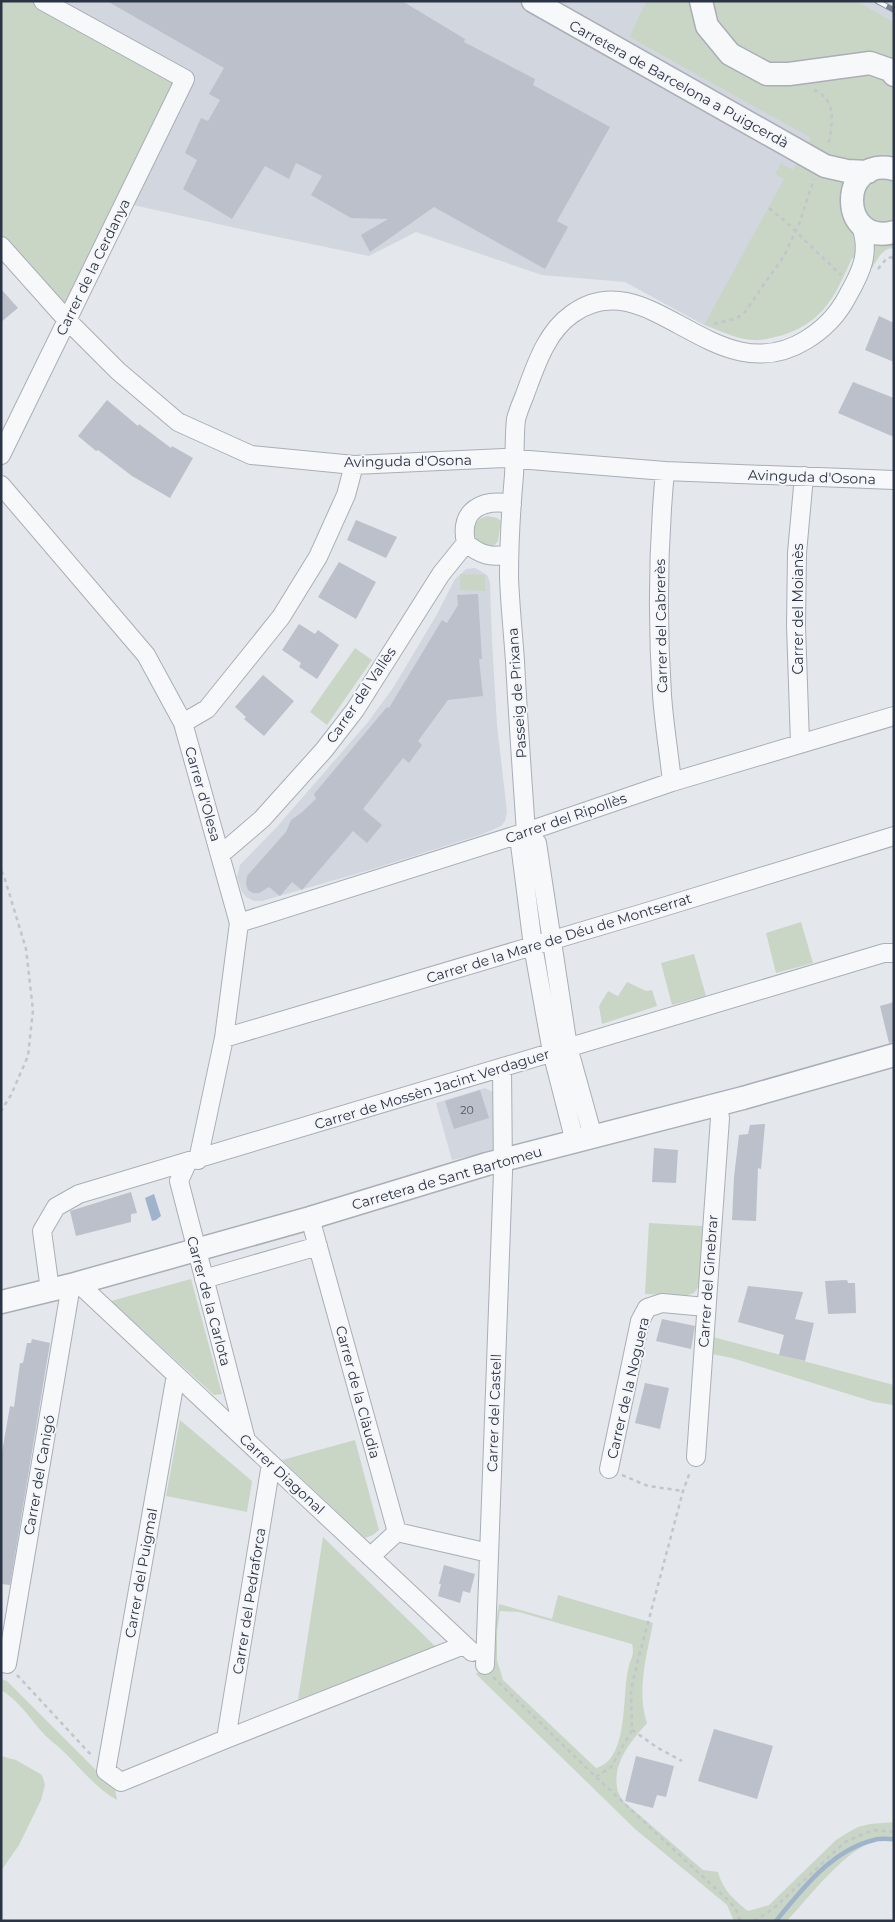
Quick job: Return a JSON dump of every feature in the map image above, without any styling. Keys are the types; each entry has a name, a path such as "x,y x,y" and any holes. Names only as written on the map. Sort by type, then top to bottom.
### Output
{"street":[{"name":"Carrer de la Cerdanya","path":"1,454 185,80 43,1"},
{"name":"Carretera de Barcelona a Puigcerdà","path":"533,1 843,187 860,223"},
{"path":"701,1 707,26 730,54 767,74 789,74 870,63 890,70 894,75"},
{"name":"Carretera de Barcelona a Puigcerdà","path":"820,172 847,171 884,166"},
{"path":"851,202 855,186 884,166"},
{"path":"860,223 874,232 892,233"},
{"path":"512,504 482,504 477,507 465,521 463,530 466,543 481,554 491,556 509,554 515,459 516,418 538,362 556,328 572,314 584,306 613,300 632,302 650,309 713,344 731,350 755,354 788,348 817,333 832,320 841,308 854,284 866,246 865,236 860,223"},
{"path":"862,263 892,233"},
{"name":"Avinguda d'Osona","path":"1,246 67,320 118,372 178,422 251,455 354,465 504,458 665,471 894,480"},
{"path":"183,723 207,709 281,617 318,557 346,495 354,465"},
{"name":"Carrer del Cabrerès","path":"665,471 660,532 658,604 662,696 672,782"},
{"name":"Carrer del Moianès","path":"800,742 796,626 797,552 804,476"},
{"name":"Carrer d'Olesa","path":"1,485 146,655 183,723 239,923 224,1038 192,1161"},
{"name":"Carrer del Vallès","path":"220,855 262,819 329,743 355,710 441,574 466,543"},
{"name":"Passeig de Prixana","path":"509,554 509,580 526,832 520,844 533,946 584,1140"},
{"name":"Carrer del Ripollès","path":"239,923 526,832 672,782 800,742 894,716"},
{"name":"Passeig de Prixana","path":"526,832 537,843 551,940 560,1050"},
{"name":"Carrer de la Mare de Déu de Montserrat","path":"224,1038 894,836"},
{"name":"Carrer de Mossèn Jacint Verdaguer","path":"66,1286 42,1231 56,1206 79,1194 502,1069 560,1050 620,1034 884,953 894,953"},
{"name":"Carretera de Sant Bartomeu","path":"1,1302 66,1286 310,1218 504,1160 718,1105 894,1055"},
{"name":"Carrer del Castell","path":"485,1665 504,1160 502,1069"},
{"name":"Carrer del Ginebrar","path":"696,1457 720,1118 718,1105"},
{"name":"Carrer de la Carlota","path":"192,1161 179,1181 246,1440"},
{"name":"Carrer de la Clàudia","path":"310,1218 397,1532"},
{"path":"204,1279 318,1246"},
{"name":"Carrer Diagonal","path":"66,1286 176,1375 485,1665"},
{"name":"Carrer del Canigó","path":"7,1664 66,1286"},
{"name":"Carrer de la Noguera","path":"609,1469 640,1321 647,1308 662,1303 706,1307"},
{"name":"Carrer del Puigmal","path":"106,1771 176,1375"},
{"name":"Carrer del Pedraforca","path":"226,1739 271,1464"},
{"path":"370,1557 397,1532 489,1553"},
{"path":"106,1771 121,1782 464,1645"}],"path":[{"path":"712,325 737,318 745,312 784,256 820,172"},
{"path":"769,208 796,231 846,280"},
{"path":"1,872 26,949 33,1010 28,1056 11,1095 1,1110"},
{"path":"596,1777 611,1767 632,1730 631,1690 683,1491 696,1457"},
{"path":"609,1469 648,1486 683,1491"},
{"path":"7,1664 106,1771"},
{"path":"485,1665 497,1682 730,1902 738,1913 740,1921"},
{"path":"632,1730 658,1748 682,1761"},
{"path":"754,1921 773,1910 845,1842 873,1830 894,1832"}],"shaded area":[{"path":"52,1 646,1 629,37 812,138 704,325 625,282 542,275 416,232 369,256 129,204"},
{"path":"857,1 887,1 894,5 894,22"},
{"path":"475,568 487,575 490,582 497,725 507,812 505,821 501,826 483,834 373,869 262,901 254,901 246,897 242,892 237,877 240,865 276,828 368,722 393,688 436,616 455,579 466,569"},
{"path":"485,1088 493,1092 495,1096 493,1151 452,1160 436,1103"}],"green space":[{"path":"1,1 43,1 185,79 69,321 1,246"},
{"path":"646,1 857,1 894,22 894,248 883,252 872,268 852,258 828,304 811,321 786,334 765,339 746,339 704,325 784,179 775,174 781,163 793,170 811,138 629,37"},
{"path":"487,516 501,521 498,541 495,545 488,546 482,544 474,534 477,522"},
{"path":"460,574 485,575 485,591 460,590"},
{"path":"355,648 372,660 327,725 310,712"},
{"path":"801,922 813,963 776,973 766,933"},
{"path":"694,954 706,996 672,1005 661,963"},
{"path":"627,982 646,991 652,990 657,1006 602,1024 599,1006 608,991 618,996"},
{"path":"649,1223 703,1226 699,1286 694,1293 685,1296 645,1294"},
{"path":"191,1279 222,1394 214,1395 111,1301"},
{"path":"709,1336 894,1385 894,1405 874,1402 732,1358 707,1353"},
{"path":"180,1420 252,1481 247,1512 166,1496"},
{"path":"355,1440 379,1530 365,1538 282,1460"},
{"path":"323,1537 436,1647 298,1700"},
{"path":"558,1595 653,1623 642,1686 642,1699 647,1723 630,1744 621,1760 617,1778 618,1791 623,1801 703,1870 718,1872 730,1894 748,1911 769,1905 836,1840 858,1827 894,1822 894,1842 878,1841 854,1852 829,1874 787,1921 734,1921 727,1905 635,1829 476,1674 490,1660 499,1604 552,1619","holes":["500,1611 519,1612 632,1644 633,1655 626,1681 619,1740 614,1753 607,1763 596,1768 503,1680 497,1660 497,1630"]},
{"path":"1,1679 7,1681 115,1789 117,1800 91,1780 45,1735 18,1704 1,1690"},
{"path":"1,1756 16,1760 42,1775 45,1785 41,1800 19,1845 1,1871"}],"water":[{"path":"154,1194 161,1216 152,1221 145,1198"}],"building":[{"path":"107,1 402,1 465,39 464,42 535,79 533,85 610,127 557,221 568,227 545,269 434,207 370,252 361,235 388,219 351,218 311,195 322,176 296,163 289,179 265,166 232,219 183,189 197,160 185,153 201,118 208,121 220,100 209,94 224,68"},
{"path":"1,289 18,308 1,322"},
{"path":"879,316 894,323 894,362 865,350"},
{"path":"853,382 894,398 894,437 838,413"},
{"path":"107,400 138,426 139,424 171,448 172,446 193,458 170,498 132,476 78,436"},
{"path":"356,520 397,537 386,558 347,540"},
{"path":"339,562 376,582 356,619 318,597"},
{"path":"478,594 482,659 479,659 483,696 448,700 418,741 422,745 409,763 403,758 363,809 382,825 367,843 353,831 302,890 292,882 280,896 269,887 259,893 253,893 248,890 246,884 247,876 286,832 291,820 316,799 314,794 387,707 389,708 442,620 447,623 458,605 457,595"},
{"path":"299,624 315,634 318,630 339,645 317,679 299,667 301,663 282,650"},
{"path":"263,675 294,701 264,736 244,719 246,717 235,707"},
{"path":"894,1002 894,1042 889,1043 880,1006"},
{"path":"480,1090 489,1118 454,1129 445,1101"},
{"path":"765,1124 761,1169 758,1168 756,1221 732,1220 734,1177 739,1135 748,1134 750,1125"},
{"path":"654,1148 678,1150 676,1183 652,1182"},
{"path":"131,1192 137,1213 131,1214 131,1222 76,1236 70,1211"},
{"path":"847,1280 848,1283 855,1283 856,1313 828,1314 825,1281"},
{"path":"748,1286 803,1292 795,1319 814,1323 805,1361 779,1355 784,1335 738,1322"},
{"path":"662,1319 695,1326 691,1349 656,1341"},
{"path":"32,1339 50,1343 10,1585 1,1584 1,1458 10,1406 14,1407 20,1363 23,1363 27,1343 31,1343"},
{"path":"645,1383 669,1388 660,1429 635,1423"},
{"path":"444,1565 475,1574 470,1593 463,1591 460,1603 438,1596"},
{"path":"714,1729 773,1746 757,1799 698,1781"},
{"path":"636,1756 674,1766 666,1797 657,1795 653,1808 625,1801"}],"waterway":[{"path":"776,1921 807,1884 845,1852 874,1840 894,1839"}],"railway":[{"path":"877,1 894,10"}]}
